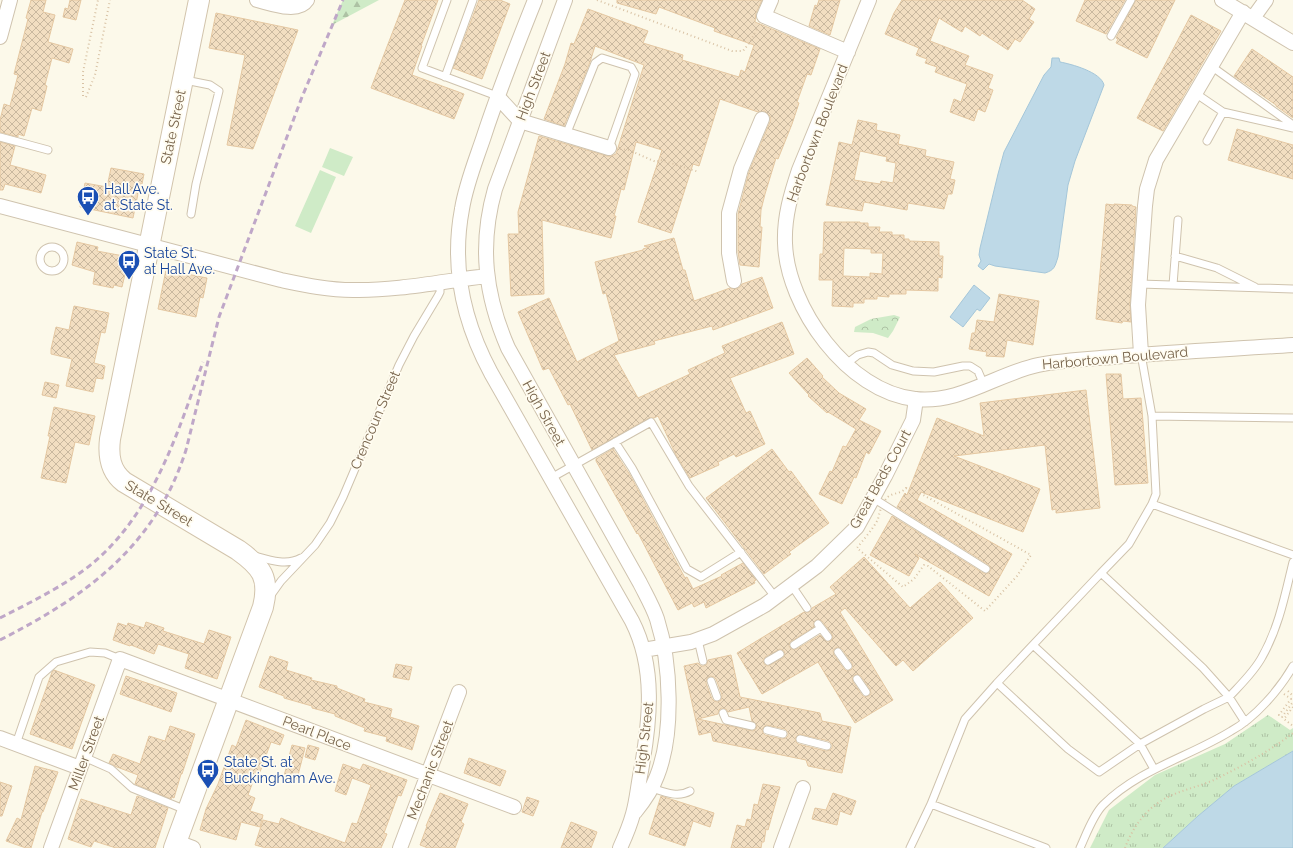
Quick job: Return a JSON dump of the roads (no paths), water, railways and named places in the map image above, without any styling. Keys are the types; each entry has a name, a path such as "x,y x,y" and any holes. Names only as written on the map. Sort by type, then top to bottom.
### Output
{"street":[{"path":"0,37 10,0"},
{"name":"State Street","path":"181,846 188,811 263,607 266,592 265,580 263,574 253,561 238,550 130,487 118,478 110,461 110,439 148,245 199,0"},
{"path":"257,0 289,7 303,3"},
{"name":"High Street","path":"535,0 497,96 462,208 458,243 460,279 466,311 478,347 550,478 632,621 643,650 649,684 649,723 633,814 620,848"},
{"name":"High Street","path":"565,0 498,178 489,213 485,243 487,276 495,316 508,348 646,594 657,619 663,647 668,697 668,724 661,762 652,788 641,806 633,814"},
{"path":"771,0 764,16 848,52"},
{"name":"Harbortown Boulevard","path":"869,0 791,193 786,215 785,243 790,274 800,302 815,328 856,374 877,388 901,397 936,399 948,398 1024,368 1039,364 1142,354 1293,345"},
{"path":"1222,0 1293,43"},
{"path":"1142,354 1138,305 1145,206 1151,175 1156,160 1211,66 1248,15 1266,0"},
{"path":"497,96 520,121 609,148"},
{"path":"734,280 729,253 729,213 741,169 762,119"},
{"path":"0,206 280,280 330,289 370,290 487,276"},
{"name":"Great Beds Court","path":"643,650 680,645 698,640 725,628 776,598 817,566 857,527 913,420 916,399"},
{"name":"Pearl Place","path":"120,658 514,808"},
{"name":"Miller Street","path":"51,848 120,658"},
{"name":"Mechanic Street","path":"400,848 459,692"},
{"path":"0,738 16,744 82,762"},
{"path":"781,848 804,788"}],"lane":[{"path":"447,0 422,68 497,96"},
{"path":"445,77 473,0"},
{"path":"1111,36 1131,0"},
{"path":"566,135 595,63 602,58 631,67 635,74 609,148"},
{"path":"1211,66 1293,125"},
{"path":"183,80 210,85 219,91 196,184 191,214"},
{"path":"1195,93 1223,112 1293,128"},
{"path":"1207,141 1223,112"},
{"path":"0,137 48,150"},
{"path":"1173,285 1178,220"},
{"path":"1175,256 1217,268 1257,288"},
{"name":"Crencoun Street","path":"263,607 275,589 323,535 337,511 399,365 440,292 440,282"},
{"path":"1140,284 1293,289"},
{"path":"846,364 858,355 868,352 874,353 892,365 913,371 934,372 970,366 978,371 984,385"},
{"path":"910,848 931,804 965,719 1033,644 1129,544 1152,504 1156,494 1152,416 1142,354"},
{"path":"1152,416 1293,418"},
{"path":"550,478 651,422 689,486 776,598"},
{"path":"615,442 632,468 688,569 701,577 741,552"},
{"path":"873,498 986,569"},
{"path":"1152,504 1293,555"},
{"path":"238,550 257,557 282,562 294,561 305,556"},
{"path":"997,683 1068,749 1099,772 1140,744 1204,708 1229,697 1262,657 1281,615 1293,562"},
{"path":"1100,573 1203,668 1229,697 1245,722"},
{"path":"792,586 807,608"},
{"path":"794,645 820,626 828,637"},
{"path":"698,640 703,661"},
{"path":"1033,644 1140,744 1154,770"},
{"path":"16,744 39,677 56,662 90,652 120,658"},
{"path":"838,652 848,666"},
{"path":"768,661 780,654"},
{"path":"1080,848 1102,806 1126,785 1232,731 1245,722 1258,712 1293,666"},
{"path":"857,679 866,692"},
{"path":"711,682 717,697"},
{"path":"722,713 726,720 752,726"},
{"path":"767,730 784,734"},
{"path":"800,739 827,746"},
{"path":"82,762 111,769 132,788 188,811"},
{"path":"652,788 670,794 684,794 690,791"},
{"path":"931,804 1046,848"}],"water":[{"path":"1052,58 1059,58 1060,62 1085,69 1102,80 1104,85 1075,161 1068,185 1058,257 1053,269 1045,273 989,264 983,270 978,266 981,261 979,255 980,248 1004,152 1044,75 1051,67"},
{"path":"974,285 990,298 980,311 977,309 963,327 950,317"},
{"path":"1293,751 1293,848 1163,848 1234,786"}],"railway":[{"path":"0,640 61,605 114,565 136,541 156,514 173,484 186,450 219,317 302,97 343,0"},
{"path":"0,618 54,590 84,570 107,550 127,527 144,502 171,448 203,362"}],"place":[{"name":"Hall Ave. at State St.","path":"88,216"},
{"name":"State St. at Hall Ave.","path":"129,280"},
{"name":"State St. at Buckingham Ave.","path":"208,790"}]}
